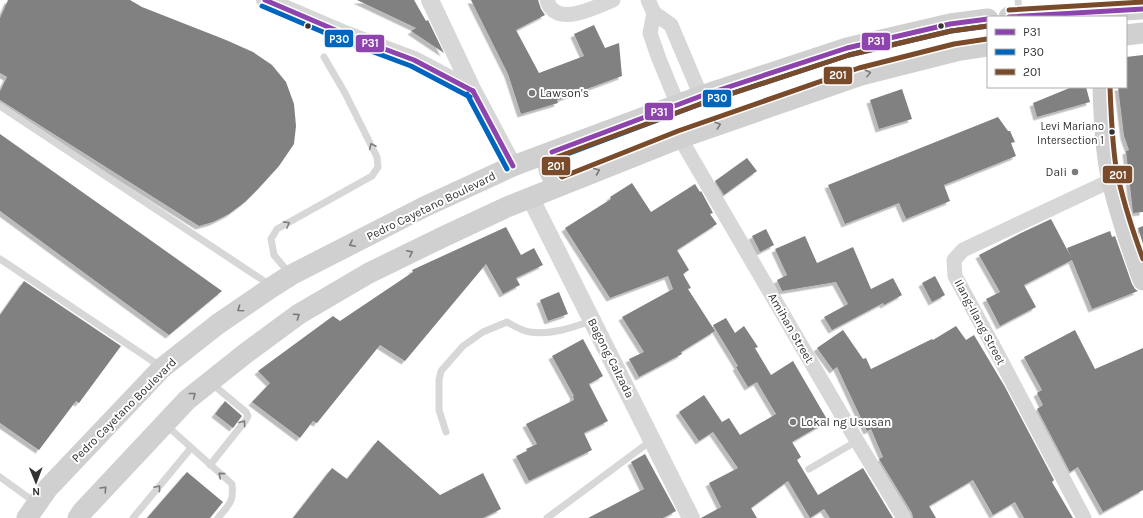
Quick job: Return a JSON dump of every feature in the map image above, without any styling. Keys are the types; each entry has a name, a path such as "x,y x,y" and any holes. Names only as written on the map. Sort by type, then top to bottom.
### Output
{"main road":[{"path":"1015,11 1143,8"},
{"name":"Pedro Cayetano Boulevard","path":"32,511 48,488 162,368 218,324 291,275 424,207 513,166 701,96 847,48 950,24 987,19"},
{"path":"1127,35 1143,33"},
{"path":"83,516 187,400 246,353 299,314 369,273 530,197 680,138 861,75 956,51 987,46"},
{"path":"1103,88 1107,152 1112,180 1130,243 1143,280"},
{"path":"552,152 548,160 548,168 552,177 561,186"}],"street":[{"path":"265,0 347,35 414,60 473,91"},
{"path":"430,0 473,91 513,166"},
{"path":"547,0 551,9 560,14 574,14 613,0"},
{"path":"651,7 670,25 701,96"},
{"path":"651,7 650,33 678,105"},
{"name":"Amihan Street","path":"680,138 904,518"},
{"name":"Ilang-Ilang Street","path":"1084,518 955,276 954,260 963,250 1112,180"},
{"name":"Bagong Calzada","path":"530,197 691,518"}],"lane":[{"path":"291,275 274,255 271,239 278,229 372,176 378,167 377,157 345,93 324,57"},
{"path":"0,106 272,287"},
{"path":"0,259 162,368"},
{"path":"446,432 439,410 439,380 441,371 463,346 483,332 507,322 529,332 554,332 592,321"},
{"path":"210,382 246,412 248,416 210,465"},
{"path":"164,424 232,484 233,494 231,502 218,518"},
{"path":"548,518 652,440"},
{"path":"809,469 858,441"},
{"path":"133,518 191,448"},
{"path":"0,476 32,511"}],"building":[{"path":"8,0 130,0 142,7 253,52 272,65 286,82 294,104 296,126 294,144 279,166 245,202 229,214 213,222 199,226 0,100 0,91 7,77 0,73 0,18"},
{"path":"357,0 414,0 426,21 428,20 444,53 411,31 416,28"},
{"path":"471,0 538,0 545,15 516,30 539,73 584,56 574,34 594,25 605,48 619,43 622,76 557,100 558,103 521,114 508,74"},
{"path":"1143,55 1143,212 1133,213 1126,151 1129,150 1124,136 1118,88 1127,88 1127,57"},
{"path":"1070,88 1086,88 1090,102 1037,117 1033,103"},
{"path":"902,89 912,119 879,129 870,100"},
{"path":"998,117 1008,131 1010,131 1015,142 1011,143 1016,156 944,185 950,201 906,219 899,203 845,224 828,185"},
{"path":"0,134 222,291 169,335 0,211"},
{"path":"747,158 757,171 724,195 715,181"},
{"path":"632,183 651,212 695,184 700,192 701,191 713,213 710,214 717,224 677,250 689,270 683,274 691,288 688,289 715,331 681,352 682,354 639,377 629,359 644,352 622,317 673,289 668,276 610,298 565,228 611,199 610,197"},
{"path":"1051,219 1071,257 1067,248 1110,231 1112,237 1115,236 1132,284 1138,291 1092,309 1072,260 1024,285 1036,307 1000,326 986,299 1000,292 979,255"},
{"path":"1143,226 1143,244 1138,228"},
{"path":"506,227 521,255 534,248 543,265 516,278 520,285 503,294 486,264 405,361 380,345 317,423 313,421 300,438 252,402 270,383 258,371 333,316 340,321 413,272 412,270"},
{"path":"766,229 774,245 760,252 752,236"},
{"path":"805,236 817,263 853,247 871,289 893,278 902,295 884,305 883,303 832,330 824,317 848,304 836,282 782,291 777,280 787,275 775,249"},
{"path":"935,276 945,295 932,302 922,283"},
{"path":"24,281 121,346 79,403 76,401 39,450 0,423 0,315"},
{"path":"559,292 568,314 548,321 540,300"},
{"path":"726,318 735,333 744,326 758,347 755,348 771,375 793,361 828,421 792,442 801,457 797,460 818,495 863,468 893,518 830,518 824,509 810,518 788,481 751,508 757,518 701,518 721,507 709,483 738,468 713,432 699,441 679,412 704,395 722,422 729,418 740,435 776,414 757,382 748,387 736,367 738,366 713,325"},
{"path":"956,326 966,340 974,335 1005,387 1054,480 1052,482 1073,518 1024,518 1015,502 993,515 973,480 929,506 936,518 913,518 912,513 879,459 883,457 871,429 867,431 837,367 833,370 817,348 843,330 863,359 866,358 871,369 932,339 933,340"},
{"path":"1075,330 1095,369 1143,348 1143,490 1103,512 1078,467 1070,472 1037,409 1043,405 1037,393 1042,390 1024,357"},
{"path":"583,339 603,376 589,384 608,421 584,433 592,450 529,481 516,456 537,444 526,424 574,400 574,396 552,356"},
{"path":"225,401 242,416 233,428 215,414"},
{"path":"378,440 440,495 483,473 501,509 483,518 293,518 332,468 347,479"},
{"path":"645,454 676,511 663,518 588,518 644,489 631,462"},
{"path":"187,472 223,502 210,518 147,518"}],"transit line":[{"name":"P31","path":"265,0 347,35 414,60 473,91"},
{"name":"201","path":"1009,10 1143,2"},
{"name":"P30","path":"262,6 344,41 411,66 470,97"},
{"name":"P31","path":"1026,16 1143,9"},
{"name":"P31","path":"552,152 701,96 847,48 950,24 987,19"},
{"name":"P30","path":"554,159 703,103 849,55 951,31 987,26"},
{"name":"201","path":"987,26 951,31 849,55 703,103 557,157 556,168 562,177 678,131 859,68 954,44 987,39"},
{"name":"201","path":"1110,88 1116,167 1121,191 1143,259"},
{"name":"P31","path":"473,91 513,166"},
{"name":"P30","path":"467,94 507,169"}],"place":[{"name":"Lawson's","path":"532,93"},
{"name":"Levi Mariano Intersection 1","path":"1112,132"},
{"name":"Dali","path":"1075,172"},
{"name":"Lokal ng Ususan","path":"793,422"}]}
